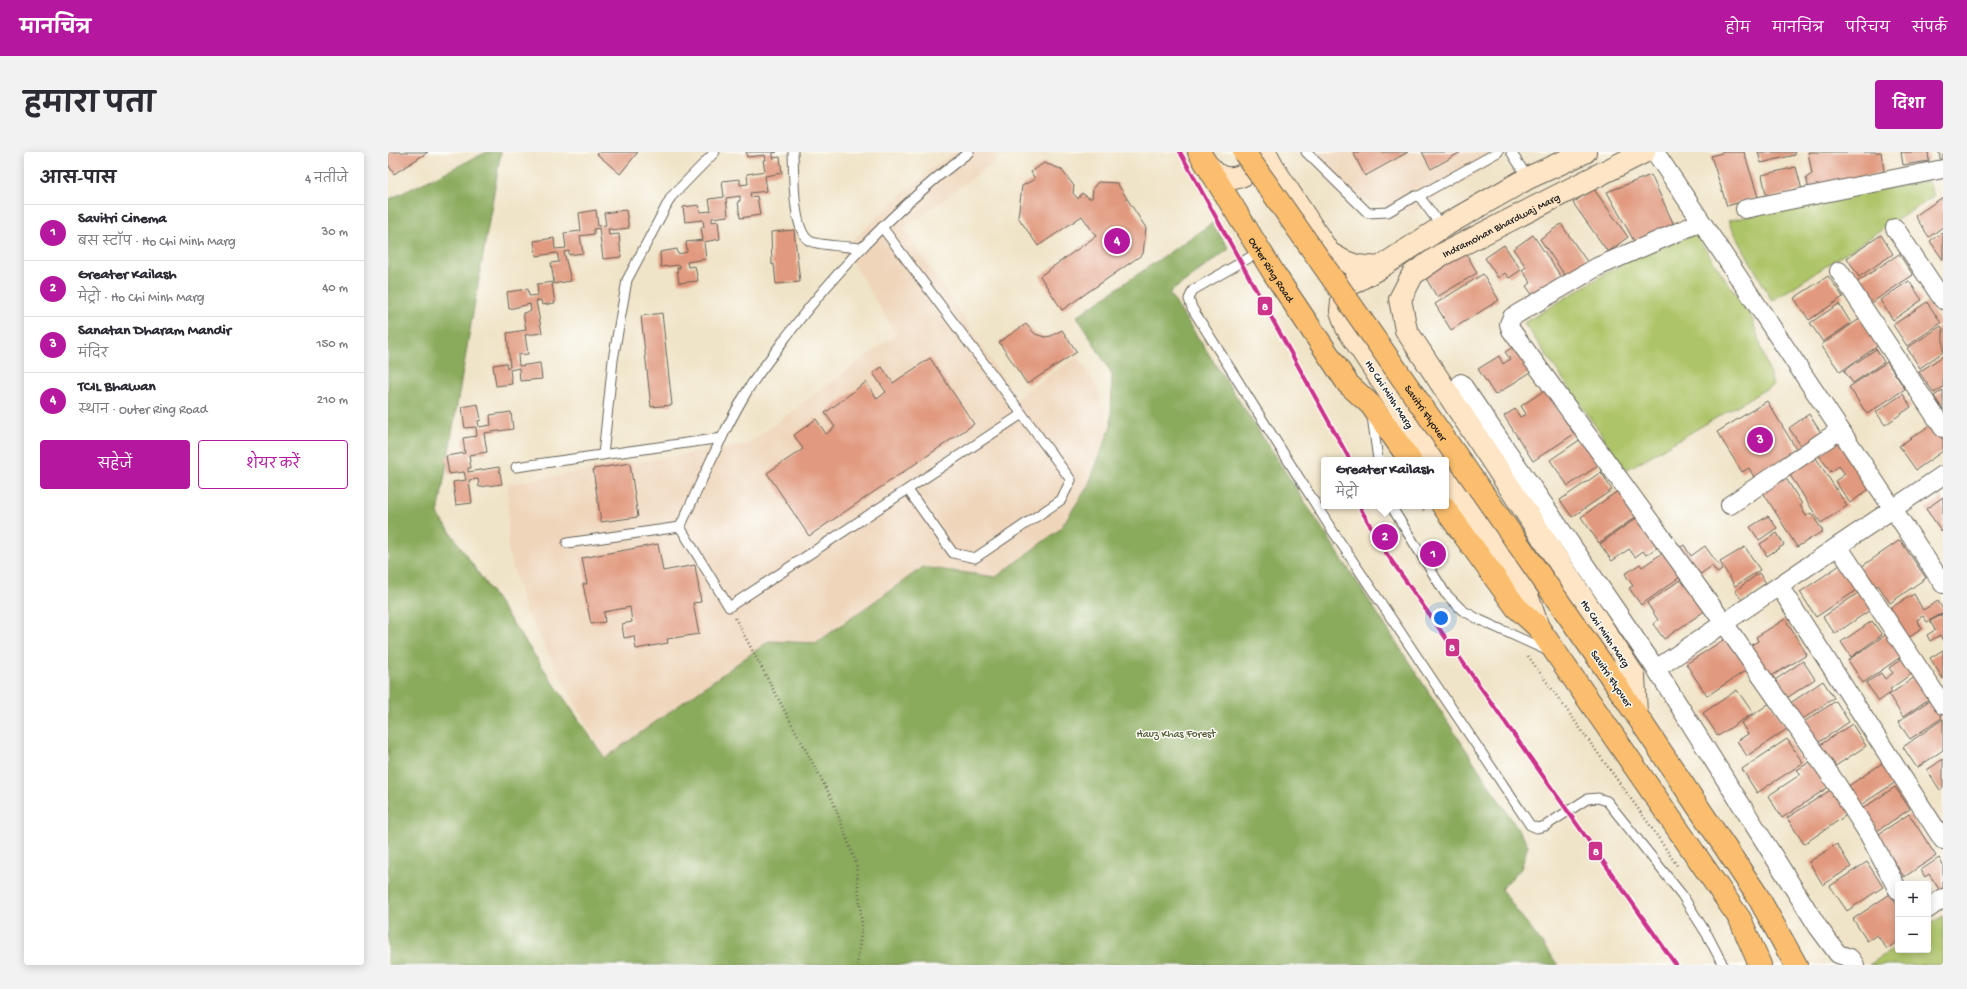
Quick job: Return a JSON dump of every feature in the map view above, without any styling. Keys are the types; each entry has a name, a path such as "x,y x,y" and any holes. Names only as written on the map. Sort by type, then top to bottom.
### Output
{"main road":[{"name":"Savitri Flyover","path":"1244,152 1636,713"},
{"name":"Outer Ring Road","path":"1203,158 1275,275 1348,384"},
{"name":"Ho Chi Minh Marg","path":"1348,384 1371,405 1408,457"},
{"path":"1434,509 1516,607 1538,627 1740,919 1760,965"},
{"path":"1636,713 1757,895 1796,965"}],"street":[{"path":"1203,158 1217,174 1230,178 1244,175 1254,167 1260,152"},
{"path":"1265,152 1276,172 1329,253 1343,261 1357,266 1379,268 1442,227 1528,178 1585,152"},
{"name":"Indramohan Bhardwaj Marg","path":"1406,330 1400,299 1413,274 1441,255 1644,152"},
{"path":"1655,152 1943,584"},
{"path":"1744,209 1942,170"},
{"path":"1701,222 1597,267 1512,317 1509,324 1511,330 1724,623 1838,786 1869,835 1895,884"},
{"path":"1895,228 1943,300"},
{"name":"Ho Chi Minh Marg","path":"1379,268 1352,284 1345,292 1341,311 1347,328 1432,457"},
{"path":"1839,271 1943,428"},
{"name":"Ho Chi Minh Marg","path":"1406,330 1634,676 1636,713"},
{"path":"1461,383 1656,669 1818,927 1838,954 1850,958 1855,965"},
{"path":"1420,439 1417,429 1419,418 1425,410 1434,404 1444,404 1454,408 1461,415"},
{"path":"1730,505 1840,430"},
{"path":"1656,669 1943,475"},
{"path":"1449,482 1528,598 1538,627"},
{"path":"1838,546 1943,705"},
{"path":"1779,586 1943,840"},
{"path":"1931,907 1943,898"}],"lane":[{"path":"603,455 613,360 627,280 671,197 715,152"},
{"path":"793,152 798,221 802,233 810,241 861,248"},
{"path":"680,527 722,438 749,388 805,312 861,248 882,227 933,179 969,152"},
{"path":"1307,152 1368,213 1388,212 1498,152"},
{"path":"1511,152 1528,178"},
{"path":"1419,196 1442,227"},
{"path":"882,227 1071,480 1061,500 975,558 953,553 908,490"},
{"path":"1261,251 1193,290 1189,299 1192,308 1330,527 1530,825 1538,828 1545,826 1587,799 1598,798 1607,801 1682,895 1708,936 1722,965"},
{"path":"1371,405 1378,457"},
{"path":"680,527 729,607 1022,414"},
{"path":"516,467 722,438"},
{"path":"1394,509 1445,593 1462,610 1480,620 1558,655"},
{"path":"567,543 680,527"}],"path":[{"path":"729,607 794,731 832,799 856,862 862,926 857,965"},
{"path":"1513,634 1650,824 1680,870"}],"shaded area":[{"path":"953,152 1008,152 904,228 1016,398 1078,356 1097,387 1108,429 1088,486 1060,529 996,577 923,567 816,644 769,641 605,758 525,610 508,550 508,484 748,444 896,334 860,274 842,250 929,170"},
{"path":"1314,152 1511,152 1413,212 1363,200 1331,178"}],"green space":[{"name":"Hauz Khas Forest","path":"487,152 501,152 438,514 605,758 769,641 816,643 923,567 996,577 1060,529 1088,486 1111,426 1112,374 1077,316 1212,223 1229,249 1169,293 1528,845 1521,869 1501,889 1558,965 388,965 388,200"},
{"path":"1928,181 1934,196 1772,301 1728,221 1832,197"},
{"path":"1695,234 1752,318 1773,385 1626,470 1524,323 1623,263"},
{"path":"1943,916 1943,965 1869,965 1895,948 1895,953 1931,953 1931,924"}],"building":[{"path":"388,152 428,152 394,174 388,164"},
{"path":"600,152 638,152 620,174 597,154"},
{"path":"746,152 777,152 773,153 773,158 780,157 782,173 765,176 767,191 750,193 751,197 757,196 760,215 740,218 738,201 740,201 740,196 726,198 728,216 712,218 712,222 718,221 720,239 704,242 706,259 687,262 688,267 695,266 698,281 679,283 677,268 680,268 680,265 661,267 660,252 677,249 678,254 687,252 686,242 703,240 701,227 704,227 703,220 685,222 683,207 699,205 700,212 711,211 709,199 724,197 722,181 740,179 740,185 748,184 747,174 765,171 763,160 766,160 765,155 747,157"},
{"path":"1353,152 1408,152 1365,176"},
{"path":"1422,152 1461,152 1431,169"},
{"path":"1725,152 1744,152 1758,197 1727,206 1711,156"},
{"path":"1758,152 1795,152 1795,155 1761,163"},
{"path":"1808,152 1881,152 1884,171 1810,193 1806,178 1812,174"},
{"path":"1901,152 1928,152 1929,161 1903,165"},
{"path":"1939,152 1943,152 1943,162 1941,163"},
{"path":"1044,163 1061,169 1074,186 1073,193 1078,199 1082,193 1089,198 1092,198 1093,188 1098,182 1117,183 1146,228 1143,254 1062,310 1040,276 1096,236 1082,216 1038,246 1018,217 1022,186 1035,179 1031,172"},
{"path":"1796,167 1802,190 1767,199 1762,175"},
{"path":"1651,175 1674,225 1634,241 1607,192"},
{"path":"1593,188 1628,237 1608,252 1573,203"},
{"path":"1943,197 1943,227 1929,237 1915,216"},
{"path":"596,210 598,226 606,225 604,213 626,210 629,228 608,229 609,235 619,234 621,257 603,259 599,228 594,229 594,234 580,236 583,253 569,255 569,251 564,252 571,281 552,284 555,303 542,305 541,300 536,301 542,333 525,335 528,354 518,355 519,366 540,363 542,379 520,381 519,368 510,370 512,384 496,386 493,365 506,363 507,368 510,367 507,333 526,330 523,313 531,311 530,304 509,309 507,292 528,289 529,296 538,295 537,284 554,282 551,263 559,262 557,253 536,256 534,241 554,238 555,249 566,248 564,233 581,231 579,213"},
{"path":"1561,224 1588,263 1566,277 1540,239"},
{"path":"794,230 800,282 776,284 774,264 772,265 771,232"},
{"path":"1943,232 1943,260 1930,241"},
{"path":"1533,235 1564,281 1536,300 1526,286 1531,283 1522,270 1526,267 1513,249"},
{"path":"1881,235 1893,254 1859,277 1847,258"},
{"path":"1504,245 1521,270 1509,278 1505,273 1498,278 1485,258"},
{"path":"1465,251 1477,273 1437,297 1424,275"},
{"path":"1899,254 1913,275 1871,303 1857,282"},
{"path":"1483,274 1499,300 1451,330 1435,304"},
{"path":"1828,276 1843,297 1809,320 1794,298"},
{"path":"1909,281 1922,300 1893,320 1880,300"},
{"path":"1927,302 1941,323 1907,346 1893,325"},
{"path":"1839,304 1851,323 1823,342 1810,323"},
{"path":"662,313 672,405 651,407 641,316"},
{"path":"1861,318 1879,345 1840,372 1821,345"},
{"path":"1026,324 1035,334 1045,337 1051,336 1062,330 1077,352 1027,384 999,342"},
{"path":"1941,326 1943,329 1943,352 1920,368 1907,348"},
{"path":"1518,344 1534,370 1495,395 1478,369 1499,356 1503,364 1510,359 1505,352"},
{"path":"1876,349 1884,362 1853,383 1844,371"},
{"path":"1943,356 1943,387 1934,393 1919,372"},
{"path":"930,358 974,424 809,536 767,473 803,449 794,435 816,419 826,434 835,427 825,413 866,382 877,399 886,392 873,373 882,367 893,383"},
{"path":"1887,362 1905,389 1867,414 1849,387"},
{"path":"1545,390 1574,434 1533,461 1504,416 1515,409 1520,417 1526,414 1521,406"},
{"path":"1943,390 1943,410 1934,396"},
{"path":"1903,394 1911,407 1885,425 1876,412"},
{"path":"1767,401 1798,452 1755,479 1749,468 1742,472 1717,432"},
{"path":"478,404 481,420 478,421 479,427 491,425 490,415 511,412 513,429 484,433 487,452 469,455 471,468 468,468 468,472 499,467 502,484 479,487 478,479 469,480 472,503 456,505 453,482 466,480 464,472 449,474 446,456 465,453 463,438 477,436 476,427 465,428 462,407"},
{"path":"1809,414 1823,436 1803,449 1789,428"},
{"path":"1932,424 1943,440 1943,451 1916,470 1899,446"},
{"path":"1581,439 1599,465 1568,486 1550,460"},
{"path":"1840,440 1872,487 1850,503 1835,481 1845,474 1839,466 1831,472 1819,455"},
{"path":"1814,455 1847,506 1821,523 1788,472"},
{"path":"630,463 638,517 601,522 593,469"},
{"path":"1601,472 1612,490 1572,517 1560,500"},
{"path":"1784,475 1802,504 1800,505 1806,516 1811,513 1823,531 1797,547 1761,489"},
{"path":"1622,488 1640,514 1599,543 1581,517"},
{"path":"1943,497 1943,533 1926,509"},
{"path":"1642,514 1663,544 1646,555 1643,551 1635,557 1629,549 1612,561 1600,544"},
{"path":"1768,516 1777,528 1759,540 1750,527"},
{"path":"1777,533 1784,545 1767,556 1760,544"},
{"path":"1900,540 1926,578 1890,603 1878,585 1872,589 1858,569"},
{"path":"658,544 663,571 695,565 701,602 693,603 699,634 667,639 668,643 636,649 634,636 624,638 622,624 632,622 630,607 604,612 605,622 591,624 583,584 587,584 582,558"},
{"path":"1684,545 1691,556 1705,546 1722,570 1717,573 1712,566 1699,575 1675,551"},
{"path":"1745,547 1760,570 1735,586 1720,562"},
{"path":"1667,550 1684,574 1641,605 1629,588 1633,586 1625,574 1640,564 1642,567"},
{"path":"1840,565 1857,590 1816,617 1800,592"},
{"path":"1759,573 1766,583 1743,601 1735,591"},
{"path":"1683,578 1706,610 1664,639 1653,624 1658,620 1647,603"},
{"path":"1861,591 1873,608 1835,634 1823,617"},
{"path":"1914,594 1923,610 1938,601 1943,609 1943,613 1927,622 1923,616 1917,620 1922,629 1903,641 1885,611"},
{"path":"1943,614 1943,641 1940,635 1930,641 1927,635 1935,630 1930,621"},
{"path":"1785,619 1807,655 1768,678 1747,648 1758,641 1756,637"},
{"path":"1872,621 1882,635 1851,657 1841,642"},
{"path":"1887,634 1902,656 1863,683 1848,660"},
{"path":"1728,637 1748,669 1707,696 1686,664"},
{"path":"1943,650 1943,679 1930,658"},
{"path":"1904,657 1914,672 1890,689 1892,692 1879,701 1866,683 1881,673 1885,679 1893,673 1889,668"},
{"path":"1803,661 1815,679 1784,700 1772,682"},
{"path":"1915,677 1930,698 1903,717 1889,695"},
{"path":"1823,681 1834,698 1800,721 1786,706"},
{"path":"1737,690 1753,713 1718,736 1703,713"},
{"path":"1930,700 1942,718 1910,739 1898,722"},
{"path":"1836,701 1849,722 1816,744 1802,723"},
{"path":"1770,703 1787,729 1747,756 1737,741 1748,734 1741,723"},
{"path":"1943,719 1943,750 1917,768 1903,747"},
{"path":"1852,724 1866,746 1831,769 1817,747"},
{"path":"1787,739 1803,763 1757,793 1742,769"},
{"path":"1943,759 1943,788 1940,790 1927,770"},
{"path":"1813,760 1830,786 1782,818 1768,796 1801,774 1797,770"},
{"path":"1884,762 1896,782 1856,808 1844,789"},
{"path":"1835,787 1851,812 1804,844 1787,818"},
{"path":"1895,787 1910,809 1877,831 1862,809"},
{"path":"1909,814 1936,856 1904,877 1877,835"},
{"path":"1837,844 1851,867 1823,885 1809,862"},
{"path":"1939,858 1943,865 1943,895 1929,874 1925,877 1921,870"},
{"path":"1867,862 1883,887 1847,911 1830,886"},
{"path":"1890,894 1895,902 1895,943 1887,949 1877,935 1867,941 1853,919"}],"transit line":[{"name":"8","path":"1180,152 1348,457"},
{"name":"8","path":"1361,509 1384,550 1676,965"}],"place":[{"name":"TCIL Bhawan","path":"1117,241"},
{"name":"Sanatan Dharam Mandir","path":"1760,440"},
{"name":"Greater Kailash","path":"1385,537"},
{"name":"Savitri Cinema","path":"1433,554"}]}
